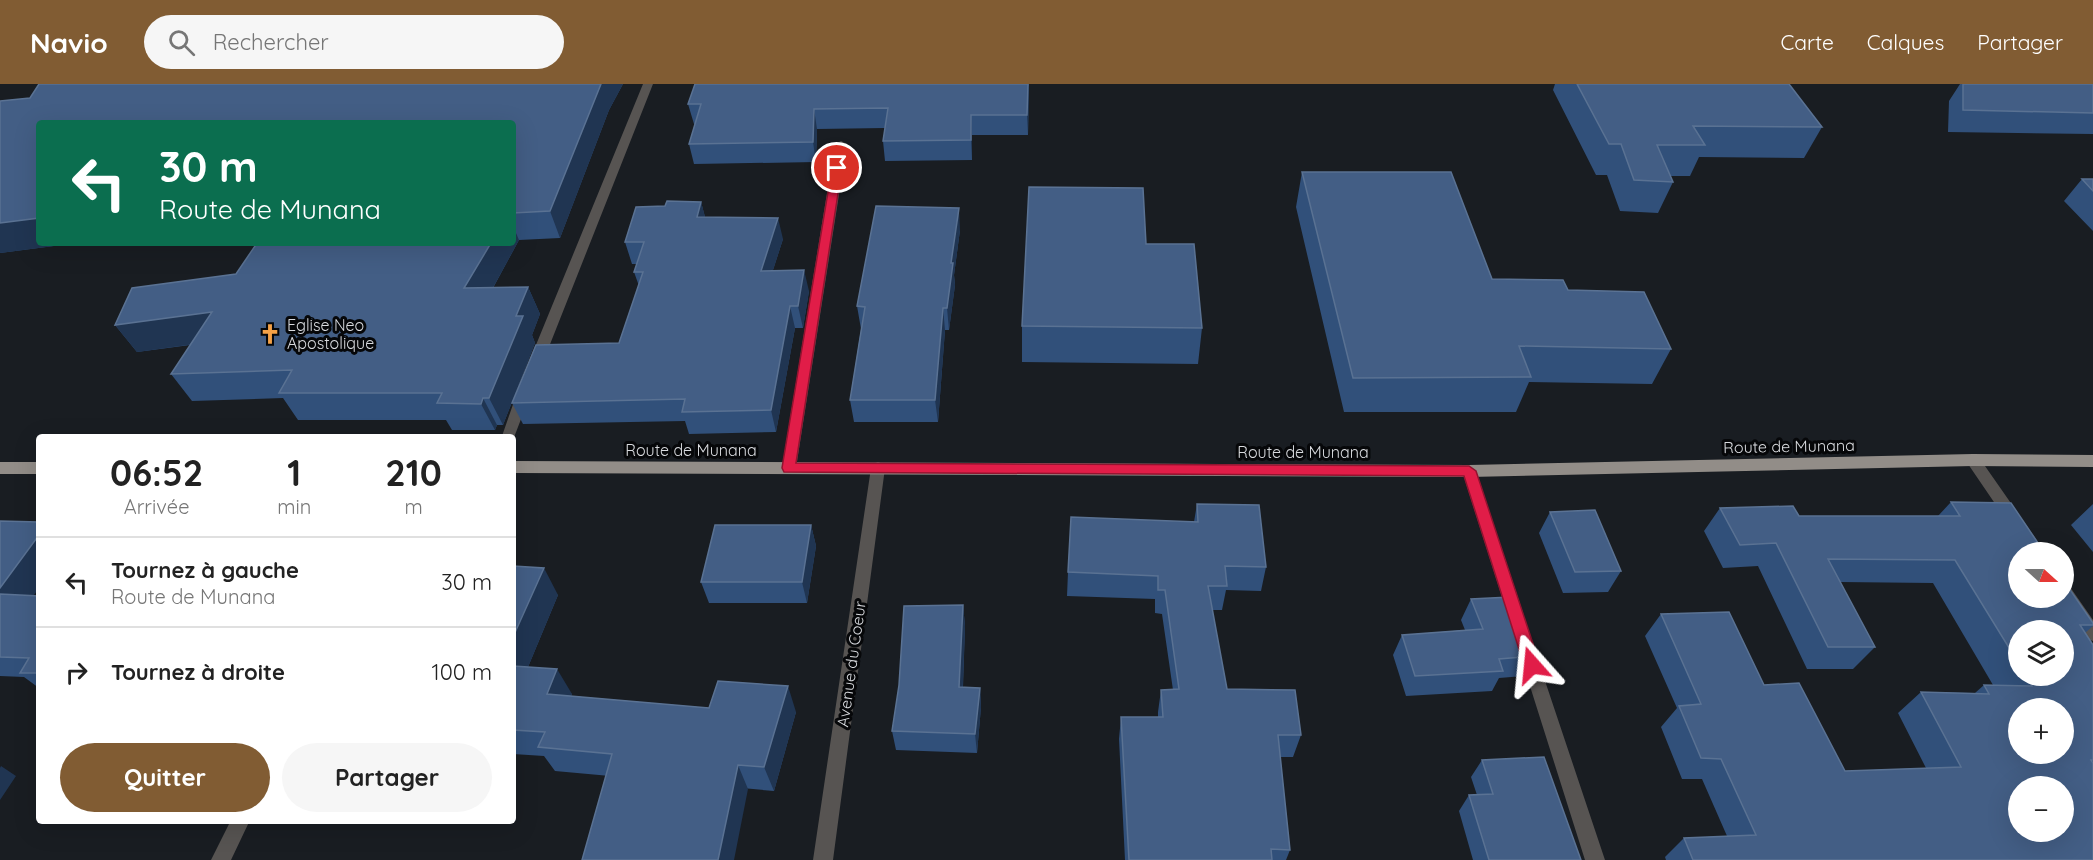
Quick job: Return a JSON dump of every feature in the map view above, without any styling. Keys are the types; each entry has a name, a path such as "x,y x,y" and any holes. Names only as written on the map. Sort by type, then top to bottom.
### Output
{"main road":[{"name":"Route de Munana","path":"516,467 1469,471 1973,460 2093,461"},
{"path":"0,468 36,468"}],"street":[{"path":"510,434 648,84"},
{"path":"789,468 841,144"},
{"path":"1973,460 2030,542"},
{"name":"Avenue du Coeur","path":"823,860 878,468"},
{"path":"1469,471 1595,860"},
{"path":"2074,606 2093,634"},
{"path":"221,860 239,824"}],"building":[{"path":"39,84 601,84 550,211 516,213 516,120 36,120 36,218 0,223 0,101 30,98"},
{"path":"695,84 1028,84 1027,115 971,115 971,140 883,141 888,108 814,109 813,142 689,144 701,104 688,104"},
{"path":"1577,84 1789,84 1822,127 1693,126 1705,145 1657,145 1673,182 1634,180 1621,144 1609,144"},
{"path":"1963,84 2093,84 2093,113 1963,110"},
{"path":"1302,172 1451,172 1492,279 1563,280 1568,290 1644,292 1671,349 1519,346 1531,377 1353,378"},
{"path":"2082,179 2093,179 2093,191"},
{"path":"1029,187 1143,188 1146,244 1194,244 1202,328 1022,326"},
{"path":"667,201 701,202 697,217 778,218 761,271 804,270 798,306 790,306 771,410 682,412 685,399 512,403 536,345 619,343 643,272 634,272 644,242 625,242 636,207 665,206"},
{"path":"876,206 959,208 947,308 943,308 935,400 850,400 865,307 857,306"},
{"path":"255,246 489,246 464,288 528,287 516,316 523,316 489,398 483,398 481,404 437,403 442,393 279,393 292,370 171,374 212,312 115,325 132,288 236,274"},
{"path":"1951,502 2011,503 2037,542 2008,542 2008,608 2074,608 2074,595 2093,623 2093,625 2080,625 2093,645 2093,760 2091,760 2093,763 2093,860 1693,860 1684,838 1756,835 1721,759 1701,758 1679,706 1701,704 1661,614 1729,612 1764,685 1799,683 1845,771 1961,767 1921,692 1989,694 1984,685 2074,686 2074,620 2008,620 2008,646 1955,560 1828,559 1875,647 1828,647 1776,543 1740,545 1720,508 1793,506 1799,516 1960,516"},
{"path":"1197,504 1259,505 1266,567 1225,566 1227,586 1208,586 1227,689 1295,690 1301,735 1278,735 1290,850 1271,849 1272,860 1129,860 1121,717 1163,717 1161,690 1179,689 1165,590 1158,590 1158,576 1068,572 1071,517 1198,522"},
{"path":"1595,510 1621,571 1575,572 1550,512"},
{"path":"0,521 36,522 36,539 0,588"},
{"path":"715,525 811,525 802,582 701,582"},
{"path":"516,566 544,568 516,630"},
{"path":"0,594 36,596 36,673 20,673 29,658 0,657"},
{"path":"1510,597 1536,656 1499,659 1503,671 1415,676 1402,635 1483,629 1471,599"},
{"path":"963,605 959,687 980,688 975,734 892,731 899,685 904,606"},
{"path":"516,666 557,669 547,694 709,708 718,681 788,686 764,767 738,765 718,860 582,860 612,754 538,747 545,732 516,730"},
{"path":"1544,757 1581,860 1489,860 1469,795 1493,794 1482,760"}],"place":[{"name":"Eglise Neo Apostolique","path":"270,334"}],"route":[{"path":"837,168 789,468 1469,471 1532,665"}]}
